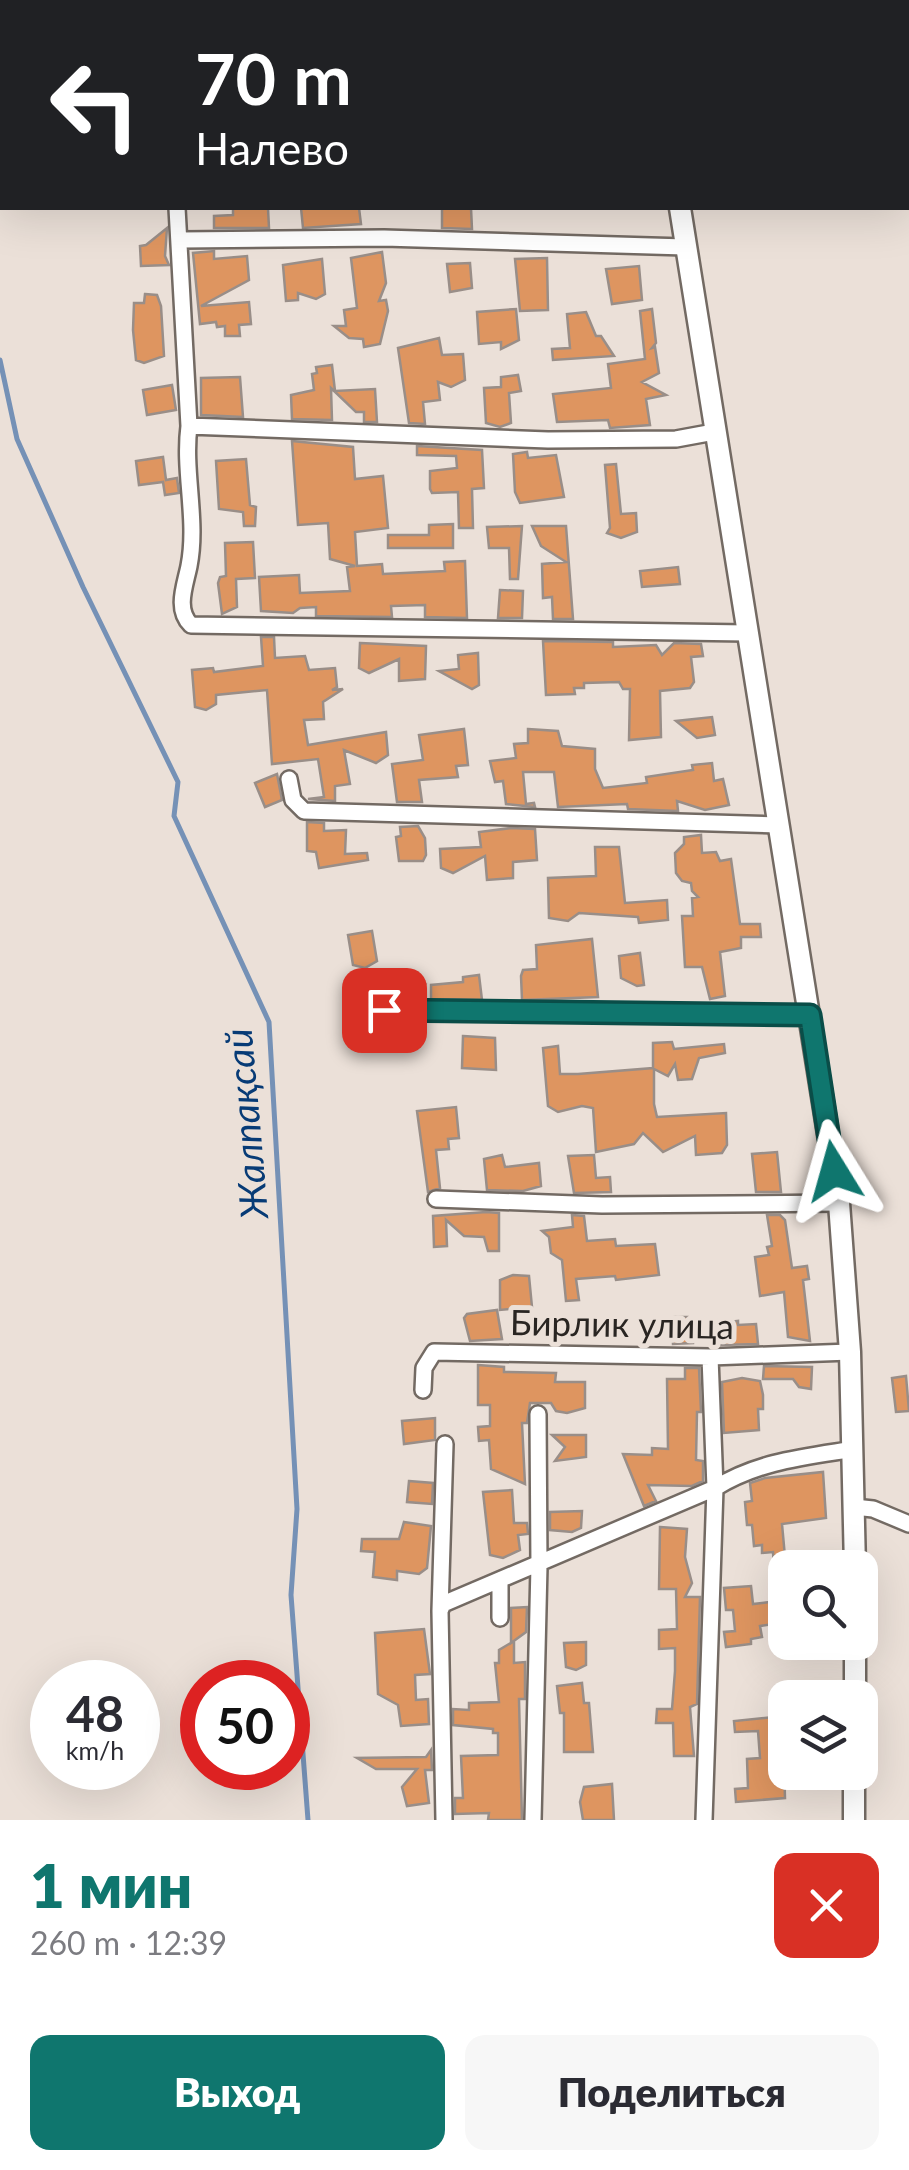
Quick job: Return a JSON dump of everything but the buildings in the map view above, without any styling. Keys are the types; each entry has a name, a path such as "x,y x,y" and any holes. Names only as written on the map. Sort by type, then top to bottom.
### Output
{"main road":[{"path":"680,210 839,1202 850,1352 855,1550"},
{"path":"854,1790 854,1820"}],"street":[{"path":"178,210 188,426 184,460 192,540 182,601 183,614 191,625 747,634"},
{"path":"182,240 384,238 685,247"},
{"path":"188,426 548,440 676,438 714,432"},
{"path":"289,780 293,800 304,812 779,825"},
{"path":"384,1010 810,1015"},
{"path":"436,1199 602,1205 839,1202"},
{"name":"Бирлик улица","path":"423,1390 424,1368 434,1352 710,1357 850,1352"},
{"path":"704,1820 715,1488 710,1357"},
{"path":"533,1820 538,1414"},
{"path":"444,1820 440,1611 445,1444"},
{"path":"440,1611 451,1598 539,1566 760,1465 854,1449"},
{"path":"854,1507 873,1509 909,1524"},
{"path":"500,1580 500,1618"}],"waterway":[{"name":"Жалпақсай","path":"0,360 17,439 83,587 178,782 174,816 269,1022 297,1509 291,1595 308,1820"}],"route":[{"path":"384,1010 810,1015 834,1171"}]}
